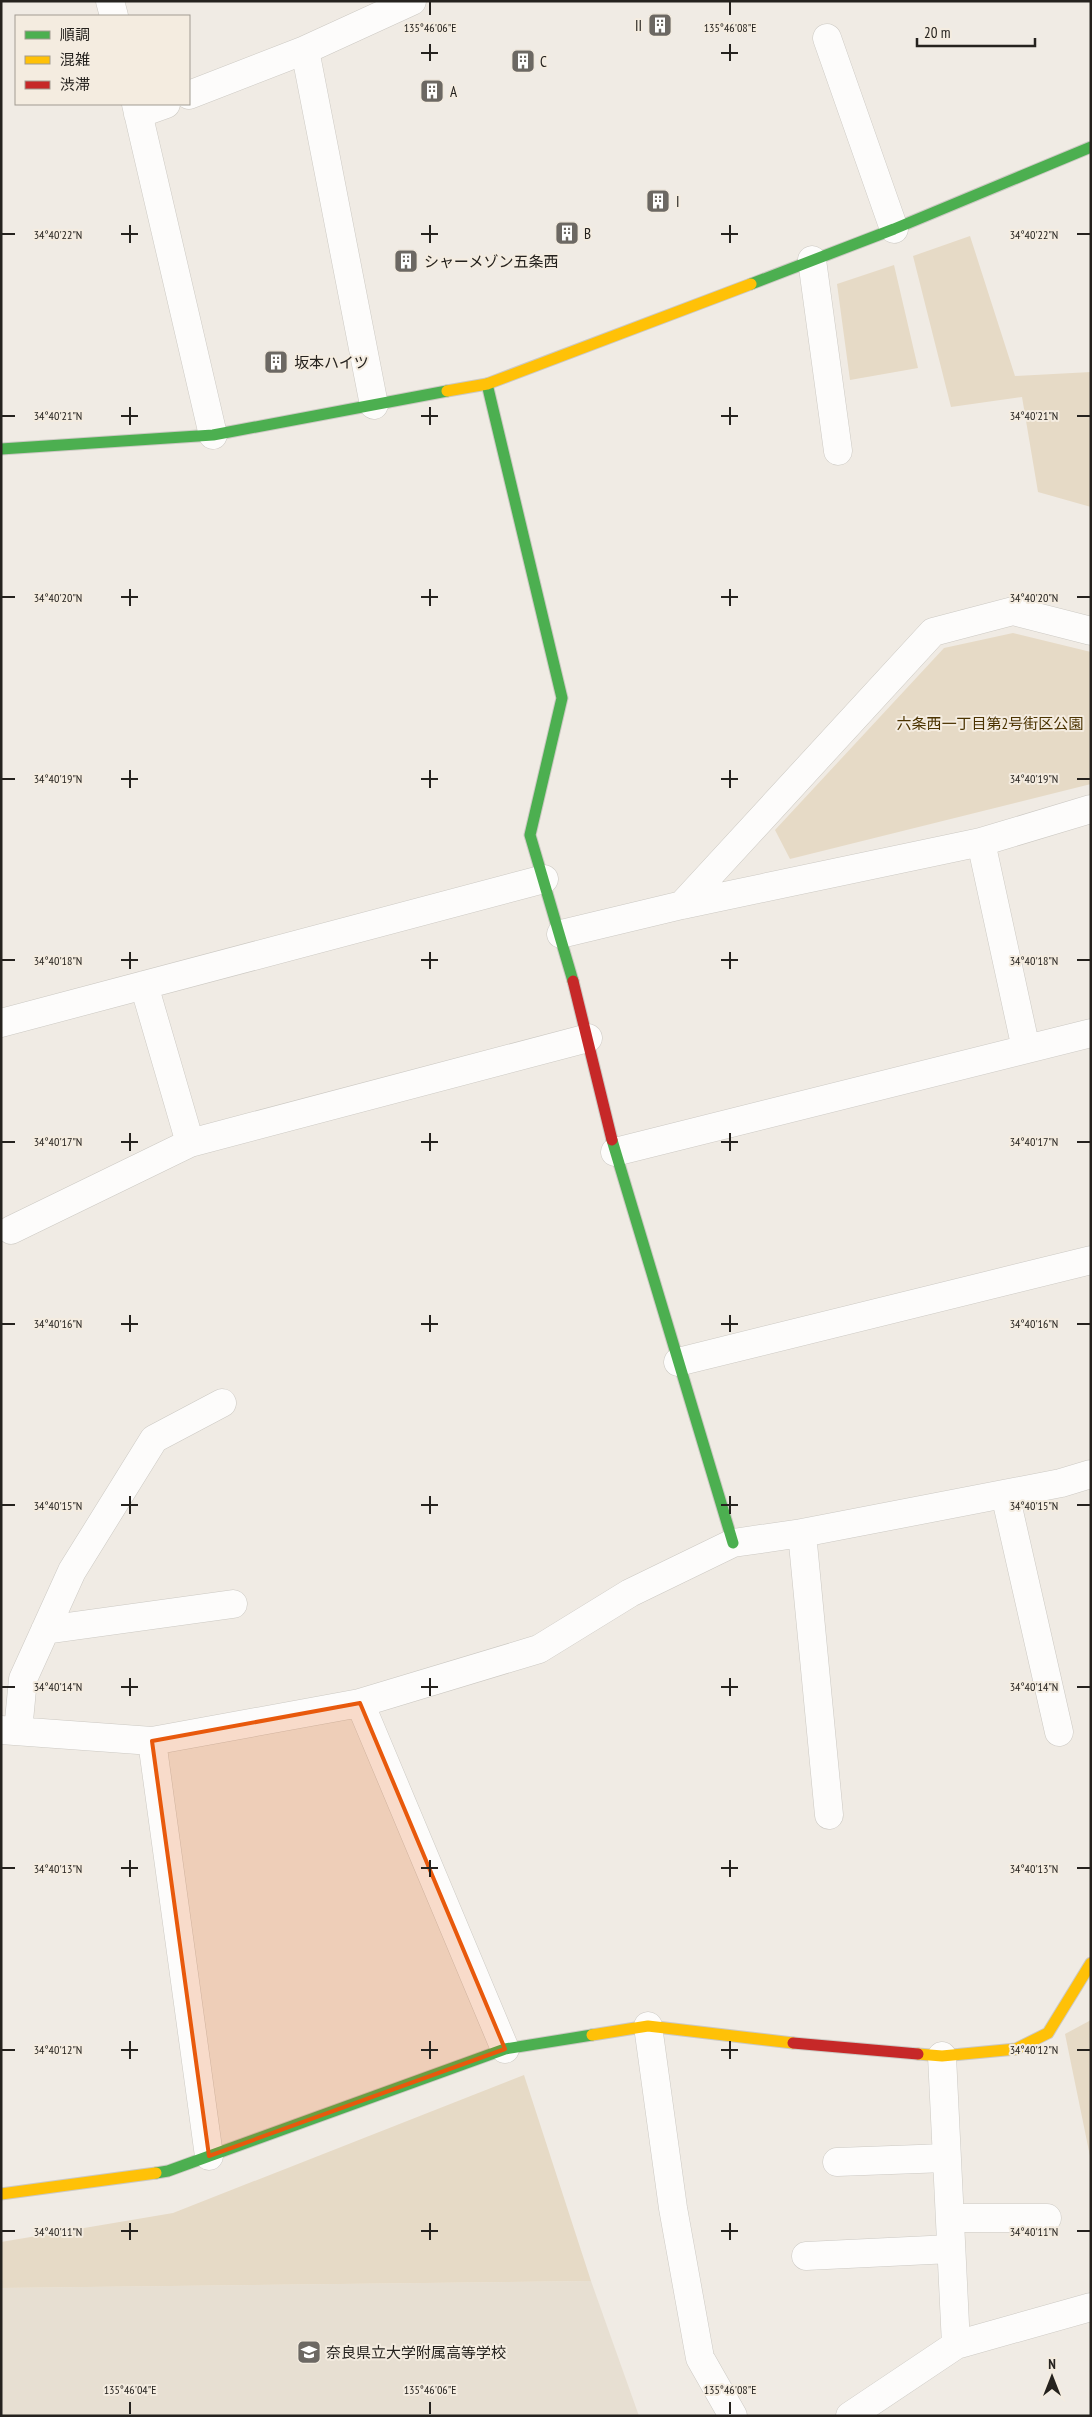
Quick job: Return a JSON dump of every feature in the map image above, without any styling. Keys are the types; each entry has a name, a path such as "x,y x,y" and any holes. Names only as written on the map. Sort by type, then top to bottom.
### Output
{"street":[{"path":"110,1 114,15"},
{"path":"190,95 305,50 412,1"},
{"path":"828,38 894,229"},
{"path":"305,50 374,405"},
{"path":"160,105 137,109 213,435"},
{"path":"1,449 213,435 487,384 894,229 1091,148"},
{"path":"812,260 838,451"},
{"path":"487,384 562,698 530,835 561,934 615,1152 733,1543"},
{"path":"682,905 933,632 1013,611 1091,631"},
{"path":"561,934 682,905 981,842 1091,809"},
{"path":"981,842 1026,1049"},
{"path":"1,1023 544,878"},
{"path":"144,985 190,1143"},
{"path":"615,1152 1091,1033"},
{"path":"11,1230 190,1143 588,1038"},
{"path":"678,1362 1091,1260"},
{"path":"222,1404 154,1439 72,1571 23,1679 10,1730 152,1741 360,1704 538,1649 630,1593 733,1543 802,1533 1005,1494 1061,1483 1091,1474"},
{"path":"1005,1494 1059,1732"},
{"path":"802,1533 828,1815"},
{"path":"45,1630 233,1604"},
{"path":"360,1704 505,2049"},
{"path":"152,1741 209,2156"},
{"path":"1,2194 168,2172 505,2049 648,2026 806,2044 942,2056 1016,2049 1048,2033 1091,1963"},
{"path":"648,2026 673,2208 700,2358 733,2416"},
{"path":"942,2056 956,2345"},
{"path":"837,2162 946,2158"},
{"path":"950,2218 1047,2218"},
{"path":"806,2256 951,2249"},
{"path":"850,2416 956,2345 1091,2307"}],"highlighted area":[{"path":"360,1703 505,2049 209,2156 152,1741"}],"shaded area":[{"name":"奈良県立大学附属高等学校","path":"591,2281 639,2416 1,2416 1,2288"}],"green space":[{"path":"970,236 1015,376 1091,372 1091,507 1038,492 1022,397 951,407 913,256"},
{"path":"894,265 918,368 850,380 837,284"},
{"name":"六条西一丁目第2号街区公園","path":"1013,633 1091,652 1091,784 790,859 775,830 944,648"},
{"path":"1091,2020 1091,2161 1065,2034"},
{"path":"524,2075 591,2281 1,2288 1,2242 173,2213"}],"traffic: fast":[{"path":"751,284 894,229 1091,147"},
{"path":"487,384 562,698 530,835 573,981"},
{"path":"1,449 213,435 447,391"},
{"path":"612,1140 733,1543"},
{"path":"156,2173 168,2171 505,2049 592,2035"}],"traffic: slow":[{"path":"447,391 487,384 751,284"},
{"path":"918,2054 942,2056 1016,2049 1048,2033 1091,1963"},
{"path":"592,2035 648,2026 793,2043"},
{"path":"1,2194 156,2173"}],"traffic: jam":[{"path":"573,981 612,1140"},
{"path":"793,2043 918,2054"}],"place":[{"name":"II","path":"660,25"},
{"name":"C","path":"523,61"},
{"name":"A","path":"432,91"},
{"name":"I","path":"658,201"},
{"name":"B","path":"567,233"},
{"name":"シャーメゾン五条西","path":"406,261"},
{"name":"坂本ハイツ","path":"276,362"},
{"name":"奈良県立大学附属高等学校","path":"309,2352"}]}
